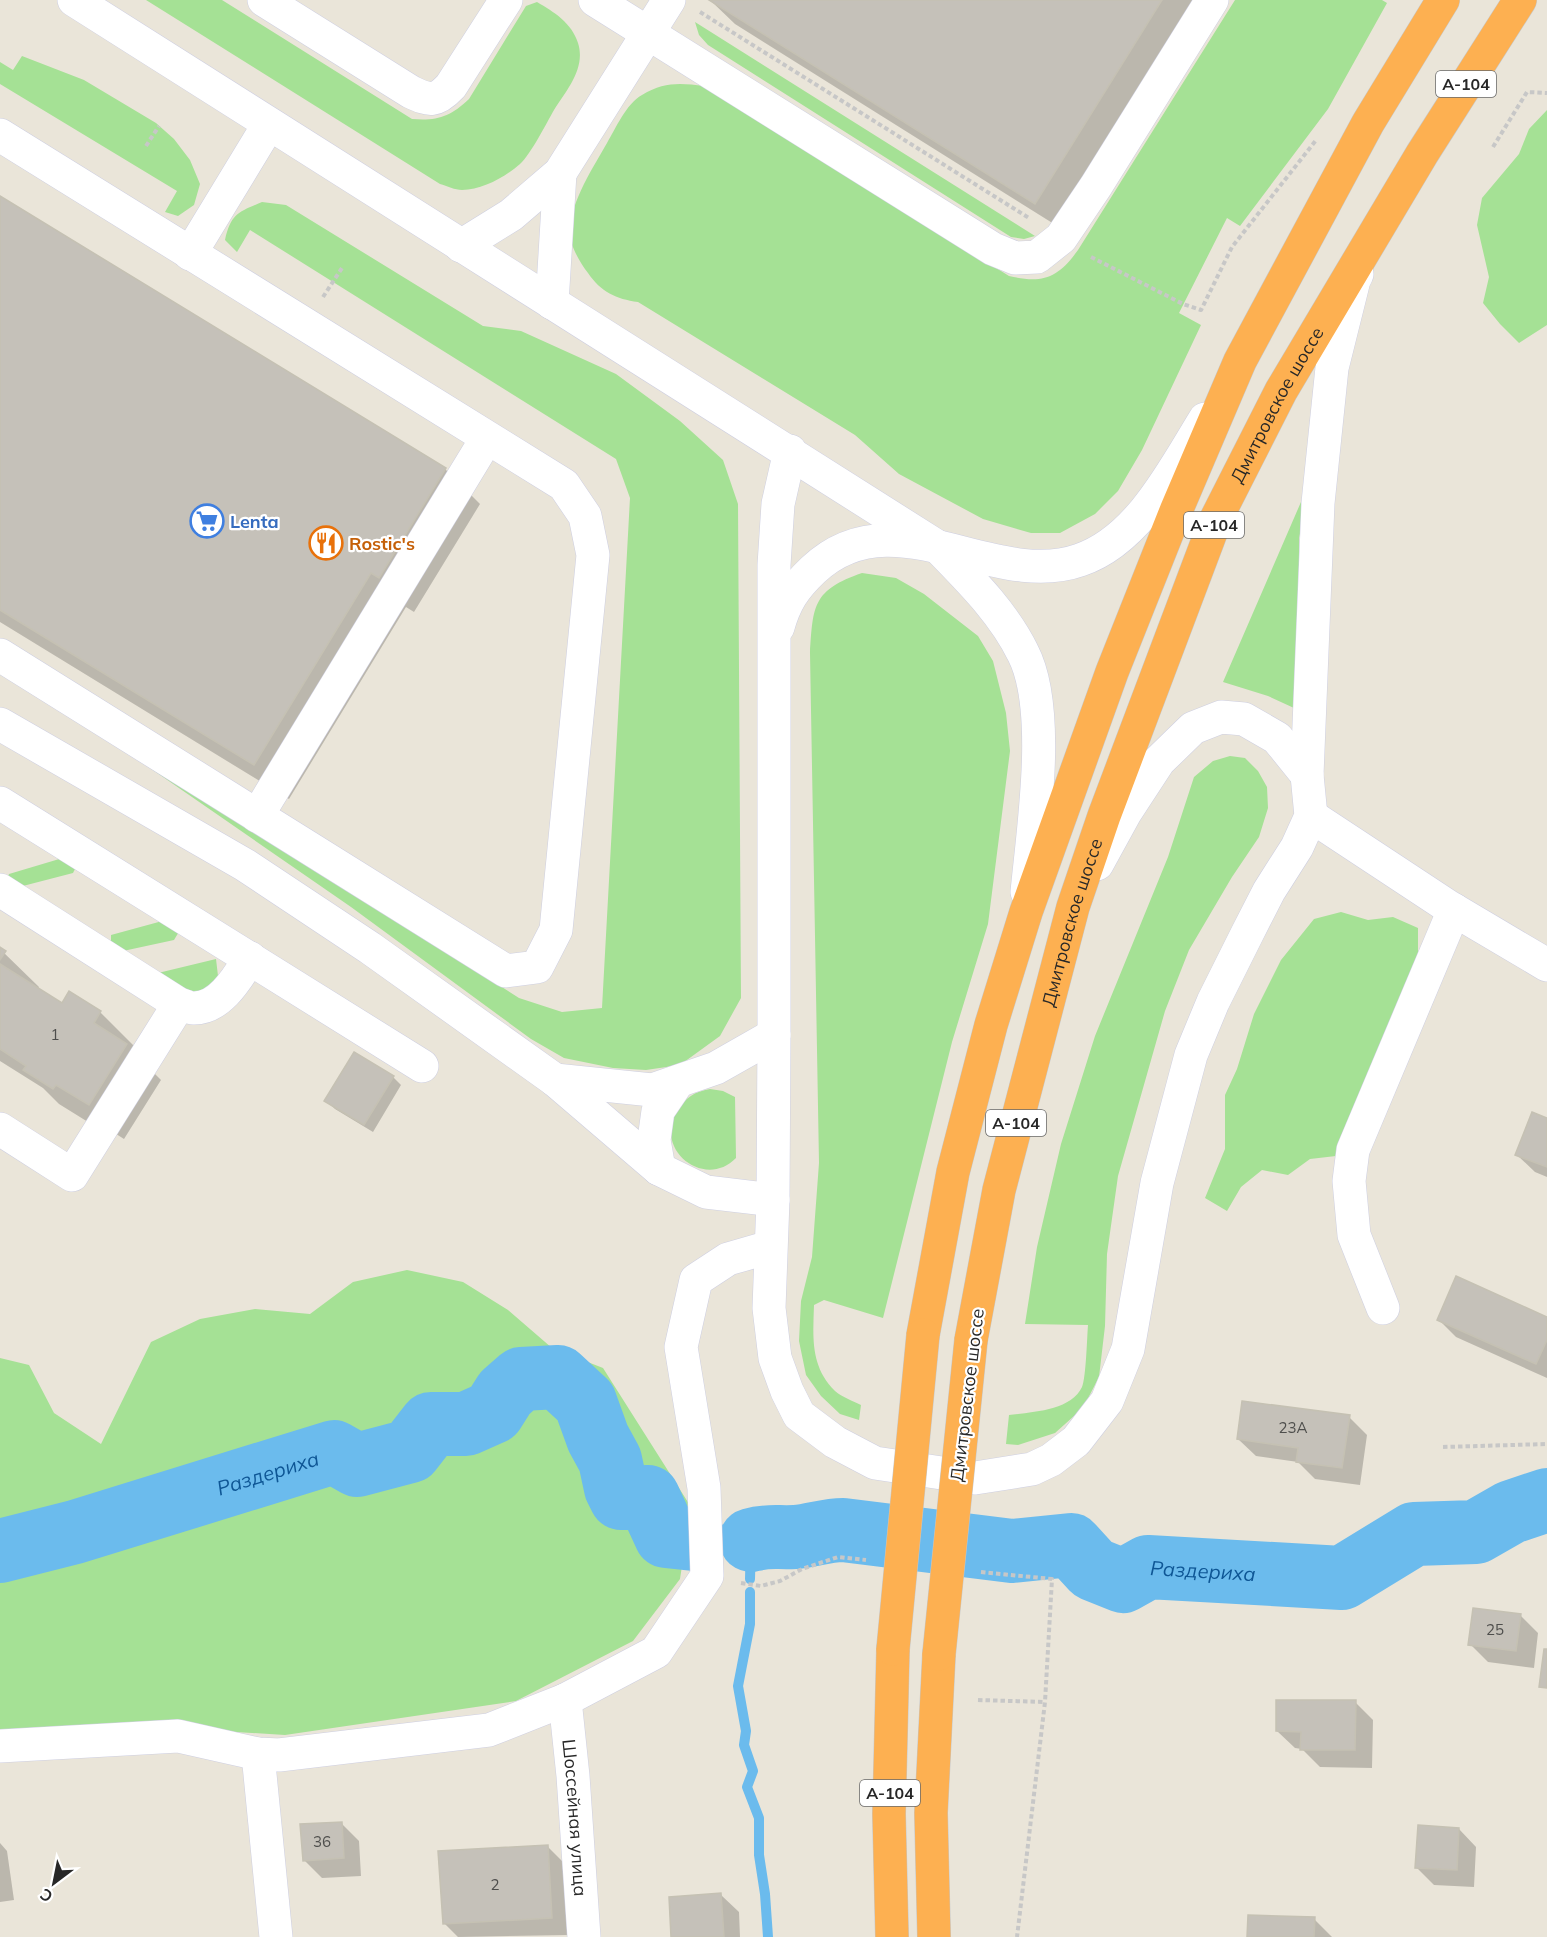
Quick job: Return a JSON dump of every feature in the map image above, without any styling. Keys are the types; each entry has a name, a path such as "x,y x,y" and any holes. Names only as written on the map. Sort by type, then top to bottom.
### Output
{"highway":[{"name":"А-104","path":"892,1937 889,1814 893,1649 923,1335 953,1172 991,1025 1026,912 1112,672 1176,511 1240,361 1368,123 1443,0"},
{"name":"Дмитровское шоссе","path":"934,1937 931,1813 939,1654 971,1340 999,1190 1072,908 1104,816 1216,519 1281,391 1413,170 1520,0"}],"street":[{"path":"74,0 461,246 790,451 938,547 980,590 1007,626 1024,654 1034,688 1038,722 1037,783 1026,912"},
{"path":"264,0 411,92 432,99 442,96 451,86 506,0"},
{"path":"595,0 993,249 1015,258 1037,257 1061,238 1212,0"},
{"path":"461,246 511,215 560,173 648,33 683,5"},
{"path":"190,254 269,124"},
{"path":"0,135 564,485 585,516 593,555 556,930 537,967 506,971 0,655"},
{"path":"790,451 778,504 774,565 773,1200 769,1308 775,1358 799,1415 835,1442 875,1463 975,1478 1032,1469 1052,1460 1076,1441 1107,1401 1128,1349 1157,1183 1191,1054 1238,952 1269,891 1297,847 1311,816 1307,775 1318,503 1332,369 1354,280 1413,170"},
{"path":"552,303 560,173"},
{"path":"774,644 783,607 798,585 822,562 847,547 862,542 898,540 975,557 1053,567 1081,560 1111,544 1143,514 1240,361"},
{"path":"257,816 487,438"},
{"path":"1072,908 1125,813 1160,761 1193,728 1221,717 1244,719 1277,738 1307,775"},
{"path":"0,724 245,865 369,948 555,1080 659,1169 706,1192 773,1200"},
{"path":"0,803 423,1066"},
{"path":"1311,816 1454,910 1547,965"},
{"path":"0,890 180,1004 194,1008 220,998 234,985 250,958"},
{"path":"1383,1308 1354,1235 1349,1181 1353,1150 1454,910"},
{"path":"0,1129 72,1175 180,1004"},
{"path":"555,1080 652,1090 716,1068 774,1035"},
{"path":"659,1169 654,1140 658,1111 677,1083"},
{"path":"0,1746 178,1736 258,1754 279,1755 489,1730 565,1700 656,1652 707,1576 704,1488 681,1347 696,1280 728,1259 770,1247"},
{"name":"Шоссейная улица","path":"565,1700 584,1937"},
{"path":"258,1754 276,1937"}],"path":[{"path":"683,5 1032,220"},
{"path":"1493,147 1527,92 1547,93"},
{"path":"146,146 159,126"},
{"path":"1083,253 1174,300 1202,310 1232,247 1320,135"},
{"path":"1443,1447 1547,1444"},
{"path":"978,1700 1045,1702"}],"green space":[{"path":"146,0 222,0 412,119 429,119 449,114 469,99 526,6 537,2 567,24 578,43 579,61 569,87 520,164 507,174 485,185 459,190 440,184"},
{"path":"1235,0 1382,0 1387,3 1328,109 1240,226 1227,218 1179,313 1201,325 1142,450 1118,491 1095,514 1060,533 1031,533 983,519 899,474 855,435 638,302 616,297 604,290 585,269 572,245 570,229 581,190 626,110 636,99 650,91 672,84 687,84 704,86 1009,276 1040,279 1049,276 1064,267 1078,250"},
{"path":"695,22 1035,236 1024,239 1011,237 708,45 699,35"},
{"path":"22,56 84,80 156,123 174,139 190,160 200,184 194,205 178,216 165,212 177,191 0,84 0,62 13,70"},
{"path":"1547,110 1547,325 1519,343 1483,303 1489,277 1477,225 1482,198 1519,154 1529,129"},
{"path":"262,202 286,205 483,326 521,331 616,374 680,421 723,460 738,504 741,998 720,1036 680,1065 646,1070 613,1068 564,1058 531,1039 351,907 150,768 164,769 519,998 562,1012 602,1008 630,498 616,459 250,230 237,252 225,240 230,224 242,211"},
{"path":"1304,495 1305,513 1299,538 1299,664 1294,708 1268,696 1223,682"},
{"path":"862,573 896,578 924,594 978,636 993,661 1006,713 1010,751 988,924 952,1042 883,1318 824,1300 814,1305 815,1351 821,1372 835,1391 861,1405 859,1420 840,1414 821,1396 806,1375 799,1341 801,1301 812,1257 819,1163 810,653 812,623 819,601 825,593 846,579"},
{"path":"1230,756 1245,758 1258,771 1267,787 1268,808 1259,837 1232,877 1189,950 1165,1011 1118,1176 1107,1254 1105,1326 1099,1377 1083,1408 1055,1433 1018,1445 1006,1444 1009,1415 1060,1406 1077,1395 1082,1387 1088,1325 1025,1324 1037,1247 1061,1144 1095,1036 1168,857 1194,777 1213,761"},
{"path":"66,857 77,865 73,873 19,887 7,879 9,874"},
{"path":"1341,912 1368,920 1393,917 1418,928 1418,956 1336,1156 1310,1159 1288,1175 1262,1170 1241,1187 1227,1211 1205,1198 1225,1149 1225,1095 1237,1069 1254,1014 1281,960 1314,919"},
{"path":"166,920 180,930 174,940 123,951 111,944 111,935"},
{"path":"216,959 218,976 210,985 196,992 182,989 158,973"},
{"path":"710,1089 723,1091 735,1097 736,1158 724,1167 710,1170 686,1161 677,1151 672,1139 671,1126 677,1111 687,1099"},
{"path":"407,1270 463,1282 508,1310 552,1348 603,1368 691,1507 680,1579 633,1641 516,1701 285,1735 141,1726 0,1738 0,1358 29,1365 54,1413 101,1444 151,1342 200,1319 255,1309 310,1314 353,1282"}],"building":[{"path":"709,0 1162,0 1035,204"},
{"name":"Lenta","path":"0,196 446,468 379,578 371,573 254,765 0,610"},
{"path":"0,947 6,951 0,960"},
{"path":"0,964 62,1003 69,991 101,1011 94,1023 127,1044 89,1105 56,1085 53,1089 23,1070 26,1066 0,1049"},
{"path":"354,1052 394,1076 364,1125 324,1101"},
{"path":"1532,1112 1547,1118 1547,1167 1515,1155"},
{"path":"1456,1276 1547,1317 1547,1340 1536,1364 1437,1320"},
{"path":"1242,1401 1350,1415 1342,1468 1296,1462 1298,1448 1237,1439"},
{"path":"1473,1608 1521,1614 1516,1651 1468,1645"},
{"path":"1544,1649 1547,1649 1547,1688 1539,1687"},
{"path":"1276,1700 1356,1700 1355,1750 1300,1750 1301,1732 1276,1731"},
{"path":"342,1822 344,1858 303,1861 300,1824"},
{"path":"1418,1825 1459,1828 1457,1870 1415,1868"},
{"path":"548,1845 552,1918 443,1924 438,1851"},
{"path":"721,1893 724,1937 671,1937 669,1897"},
{"path":"1248,1915 1315,1917 1314,1937 1247,1937"}],"waterway":[{"name":"Раздериха","path":"0,1551 75,1532 334,1452 357,1465 410,1451 431,1424 466,1424 493,1412 505,1393 521,1379 558,1377 585,1402 598,1438 610,1460 616,1488 621,1498 648,1497 666,1536 694,1539"},
{"name":"Раздериха","path":"751,1540 843,1530 1012,1551 1071,1545 1093,1569 1123,1581 1148,1567 1342,1578 1414,1534 1476,1532 1511,1512 1547,1500"},
{"path":"750,1579 751,1540"},
{"path":"750,1592 750,1624 738,1686 746,1731 744,1745 753,1771 747,1787 759,1818 759,1855 768,1937"}],"place":[{"name":"Lenta","path":"207,521"},
{"name":"Rostic's","path":"326,543"}]}
